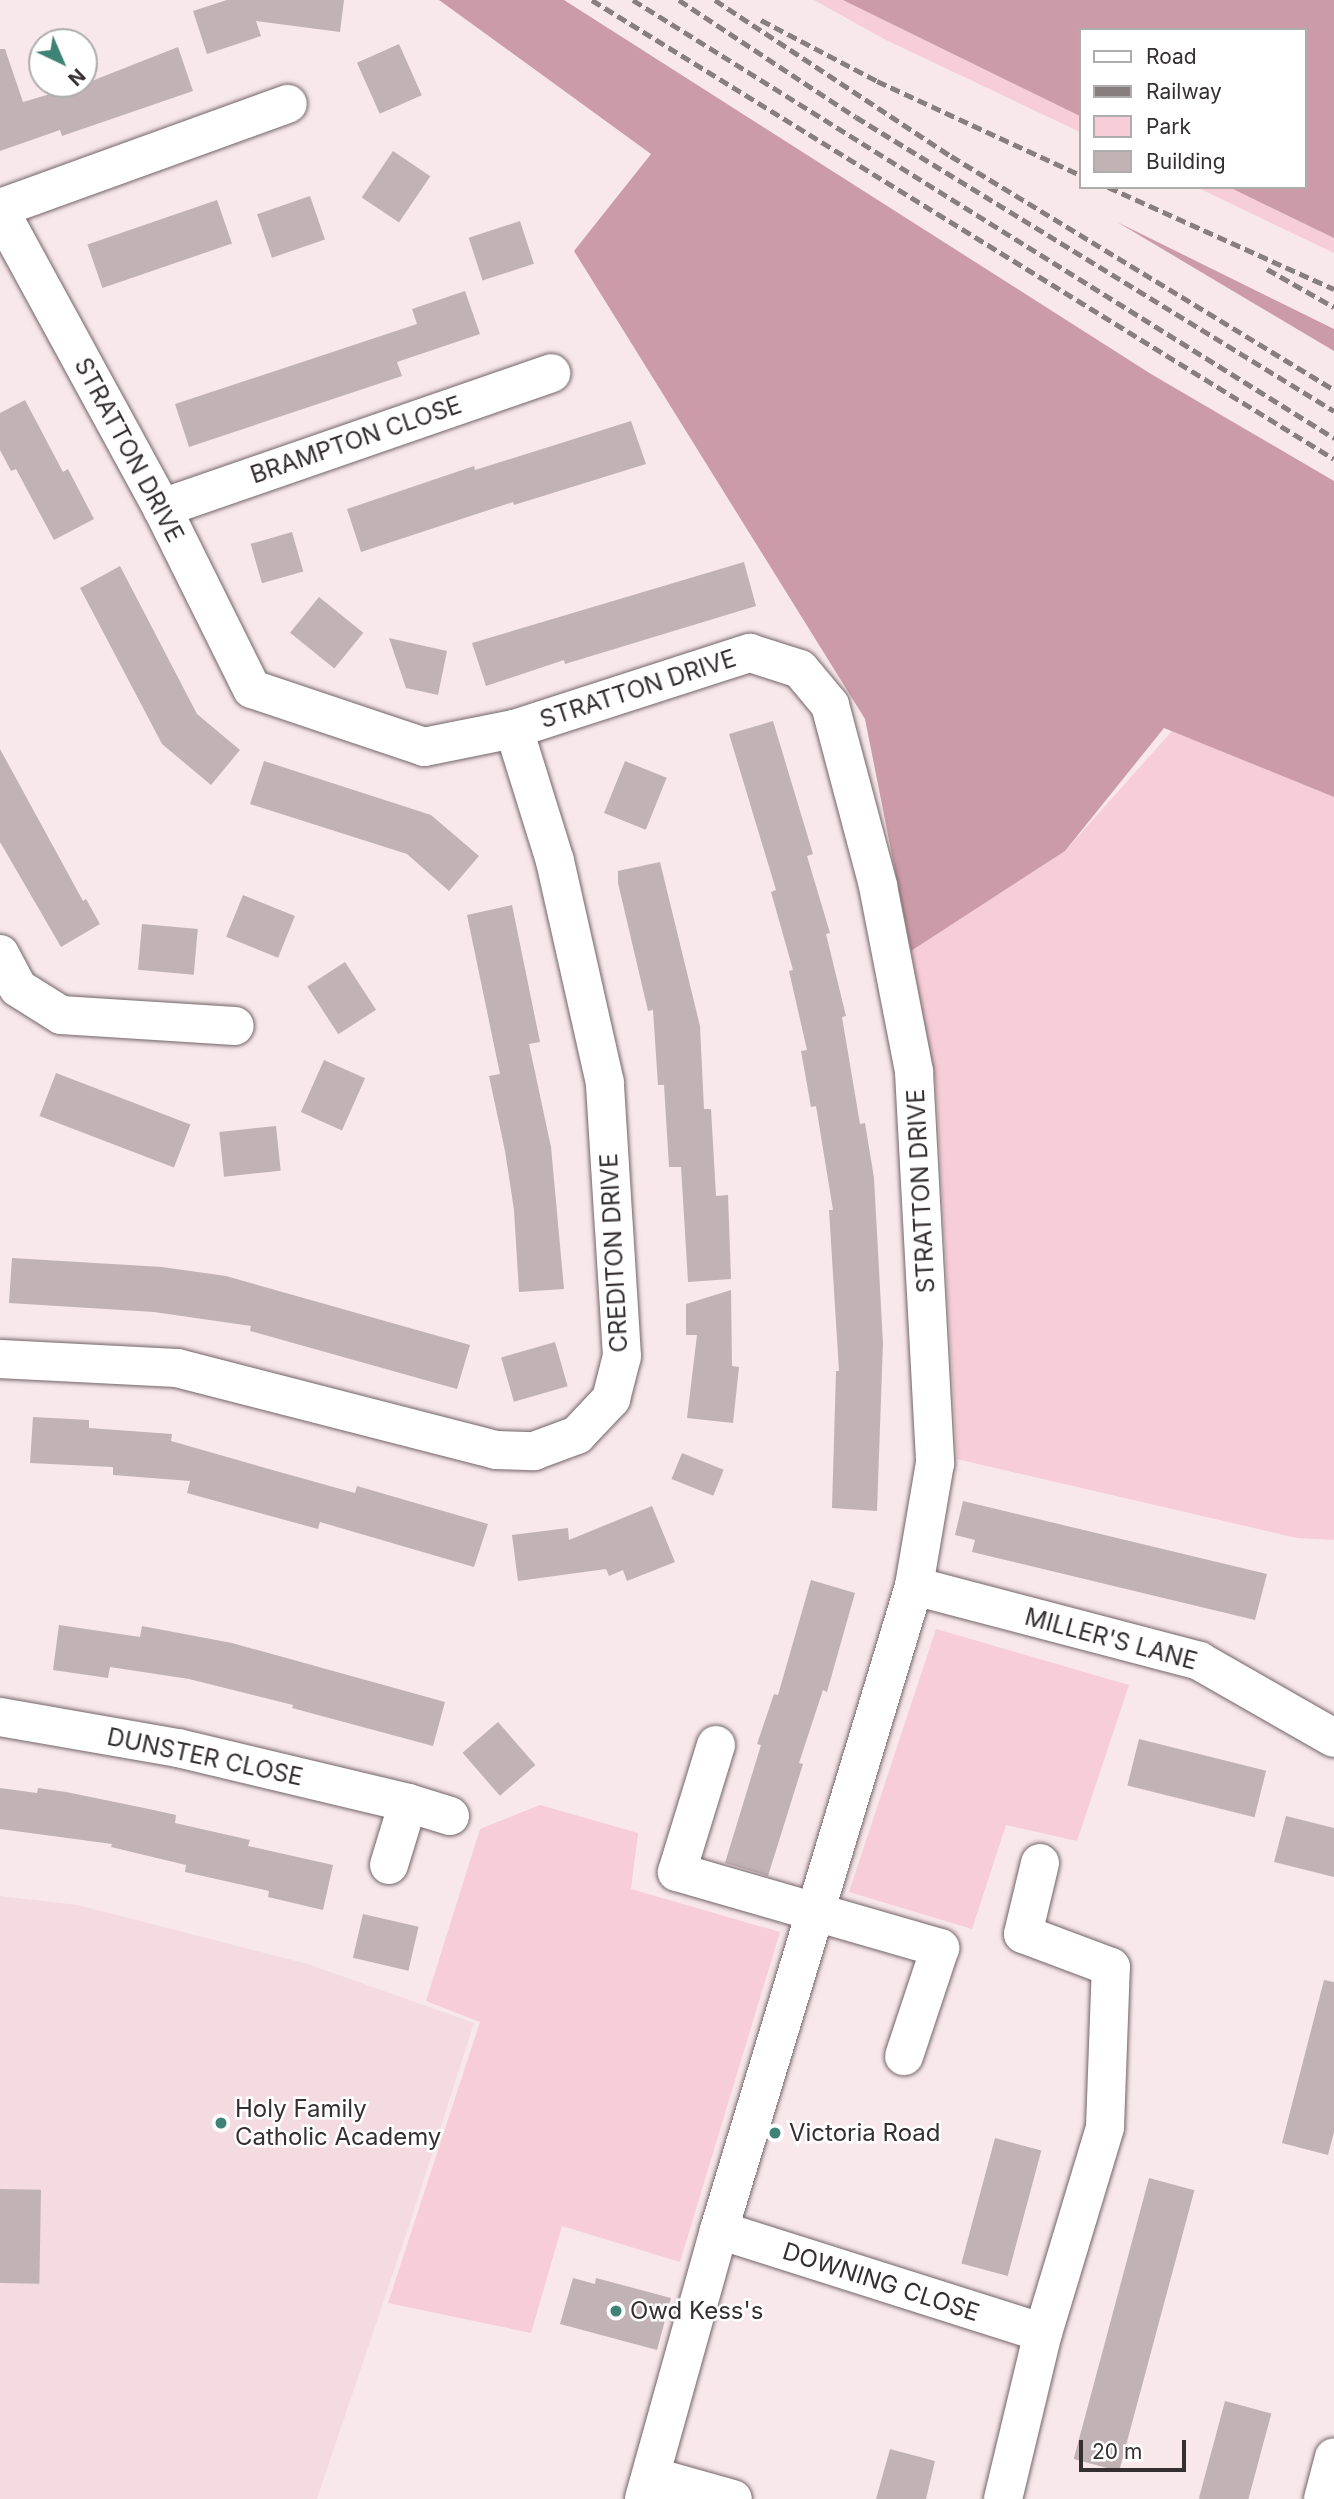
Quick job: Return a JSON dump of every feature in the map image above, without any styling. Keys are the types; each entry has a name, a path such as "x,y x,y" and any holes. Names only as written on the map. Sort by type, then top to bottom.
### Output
{"street":[{"name":"STRATTON DRIVE","path":"288,104 0,210 162,508 252,689 424,747 514,729 750,653 800,669 830,705 878,886 914,1072 935,1463 914,1586"},
{"name":"BRAMPTON CLOSE","path":"162,508 551,373"},
{"name":"CREDITON DRIVE","path":"0,1359 177,1368 496,1450 534,1451 578,1435 611,1399 622,1356 605,1083 555,861 514,729"},
{"path":"0,954 18,988 61,1015 236,1026"},
{"name":"MILLER'S LANE","path":"914,1586 1199,1661 1334,1738"},
{"path":"733,2499 648,2487 719,2230 914,1586"},
{"name":"DUNSTER CLOSE","path":"0,1717 178,1748 408,1803 450,1816"},
{"path":"716,1745 677,1872 940,1948 904,2056"},
{"path":"389,1865 408,1803"},
{"path":"1003,2499 1043,2333 1105,2127 1111,1967 1023,1934 1040,1863"},
{"name":"DOWNING CLOSE","path":"719,2230 1043,2333"},
{"path":"1323,2499 1334,2456"}],"shaded area":[{"path":"439,0 564,0 1151,374 1334,481 1334,797 1164,728 1065,851 911,951 865,719 574,251 651,154"},
{"path":"843,0 1334,0 1334,238 1233,189 1306,189 1306,28 1078,28 1078,115"},
{"path":"1117,222 1334,329 1334,351"},
{"name":"Holy Family Catholic Academy","path":"0,1896 78,1905 308,1964 474,2023 317,2499 0,2499"}],"green space":[{"path":"814,0 1334,0 1334,253 1200,189 1306,189 1306,28 1078,28 1078,131 884,39"},
{"path":"1172,731 1334,797 1334,1540 1297,1538 957,1459 936,1083 911,951 1065,851"},
{"path":"936,1629 1129,1685 1077,1841 1006,1825 972,1929 849,1892"},
{"path":"540,1805 638,1833 631,1889 780,1932 680,2262 562,2226 531,2333 388,2303 480,2022 426,2001 480,1829"}],"building":[{"path":"227,0 344,0 340,32 256,21 261,36 207,54 193,11"},
{"path":"399,44 422,95 380,114 357,63"},
{"path":"178,47 193,91 62,136 60,130 0,151 0,49 5,49 23,102 37,98 98,98 98,78"},
{"path":"393,151 430,176 399,223 362,197"},
{"path":"310,196 325,239 272,258 257,214"},
{"path":"217,200 232,243 102,288 87,245"},
{"path":"520,221 534,264 483,280 469,238"},
{"path":"465,291 480,334 397,362 402,376 189,447 175,404 417,324 412,309"},
{"path":"25,400 63,472 68,469 94,519 54,540 16,469 11,471 0,450 0,413"},
{"path":"631,421 646,464 514,505 513,502 361,552 347,509 474,466 475,470"},
{"path":"292,532 303,571 262,583 251,544"},
{"path":"744,562 756,606 565,664 564,660 486,686 472,643"},
{"path":"120,566 197,714 240,750 211,785 162,744 80,588"},
{"path":"319,597 363,633 334,669 290,633"},
{"path":"389,638 447,651 438,695 406,688"},
{"path":"773,721 813,854 807,856 830,933 826,934 846,1016 842,1017 860,1124 865,1123 874,1178 883,1343 877,1511 832,1508 836,1371 839,1371 829,1210 833,1210 816,1106 811,1107 801,1051 807,1050 789,971 793,970 771,892 776,890 729,734"},
{"path":"0,749 83,901 86,899 100,924 61,947 0,842"},
{"path":"264,761 431,815 479,856 449,891 407,854 250,804"},
{"path":"625,761 667,778 646,830 604,813"},
{"path":"660,862 700,1026 704,1109 711,1109 716,1196 728,1195 731,1279 688,1282 681,1167 669,1167 664,1085 658,1085 653,1010 648,1011 618,883 618,871"},
{"path":"243,895 295,916 278,958 226,937"},
{"path":"512,905 540,1042 529,1044 551,1147 564,1289 519,1292 514,1210 489,1076 500,1074 467,915"},
{"path":"142,924 198,929 194,975 138,970"},
{"path":"345,962 376,1010 338,1034 307,987"},
{"path":"324,1060 365,1078 342,1130 301,1112"},
{"path":"56,1073 190,1125 174,1168 40,1116"},
{"path":"276,1126 281,1171 224,1177 219,1132"},
{"path":"12,1258 162,1267 226,1276 470,1345 457,1389 250,1331 251,1326 154,1312 9,1303"},
{"path":"731,1290 732,1366 739,1367 733,1423 687,1418 697,1335 686,1335 686,1304"},
{"path":"555,1342 568,1386 514,1402 501,1357"},
{"path":"33,1417 89,1420 89,1428 172,1434 171,1441 276,1471 355,1493 357,1486 488,1524 474,1567 320,1522 318,1529 187,1493 190,1481 113,1475 113,1467 30,1463"},
{"path":"682,1453 724,1470 713,1496 672,1479"},
{"path":"963,1501 1267,1574 1255,1620 972,1552 975,1540 955,1535"},
{"path":"652,1506 675,1562 627,1581 623,1570 609,1576 606,1569 518,1581 512,1535 568,1528 569,1540"},
{"path":"811,1580 855,1593 827,1692 823,1690 799,1763 803,1764 768,1876 725,1863 761,1745 757,1744 774,1694 778,1695"},
{"path":"59,1625 140,1637 142,1626 232,1643 445,1702 433,1746 292,1708 293,1705 189,1679 110,1667 108,1678 53,1670"},
{"path":"498,1722 535,1765 500,1796 463,1753"},
{"path":"1139,1739 1266,1771 1254,1817 1127,1786"},
{"path":"0,1788 37,1793 38,1788 66,1792 176,1815 175,1823 250,1840 248,1846 333,1865 323,1910 268,1897 269,1891 185,1872 186,1865 111,1847 112,1844 0,1829"},
{"path":"1286,1816 1334,1828 1334,1877 1274,1862"},
{"path":"363,1914 419,1927 408,1971 353,1958"},
{"path":"1324,1980 1334,1982 1334,2132 1328,2155 1282,2143"},
{"path":"995,2138 1041,2150 1008,2276 961,2264"},
{"path":"1149,2178 1194,2190 1119,2471 1074,2459"},
{"path":"0,2189 41,2190 39,2284 0,2283"},
{"name":"Owd Kess's","path":"573,2278 595,2284 596,2278 671,2298 657,2350 560,2324"},
{"path":"1225,2401 1271,2413 1248,2499 1199,2499"},
{"path":"890,2449 935,2461 926,2499 876,2499"}],"railway":[{"path":"592,0 1334,459"},
{"path":"633,0 1334,438"},
{"path":"679,0 856,117 1334,411"},
{"path":"715,0 951,156 1334,390"},
{"path":"761,20 877,81 1078,174"},
{"path":"1112,189 1334,289"},
{"path":"1267,269 1334,307"}],"place":[{"name":"Holy Family Catholic Academy","path":"221,2123"},
{"name":"Victoria Road","path":"775,2133"},
{"name":"Owd Kess's","path":"616,2311"}]}
